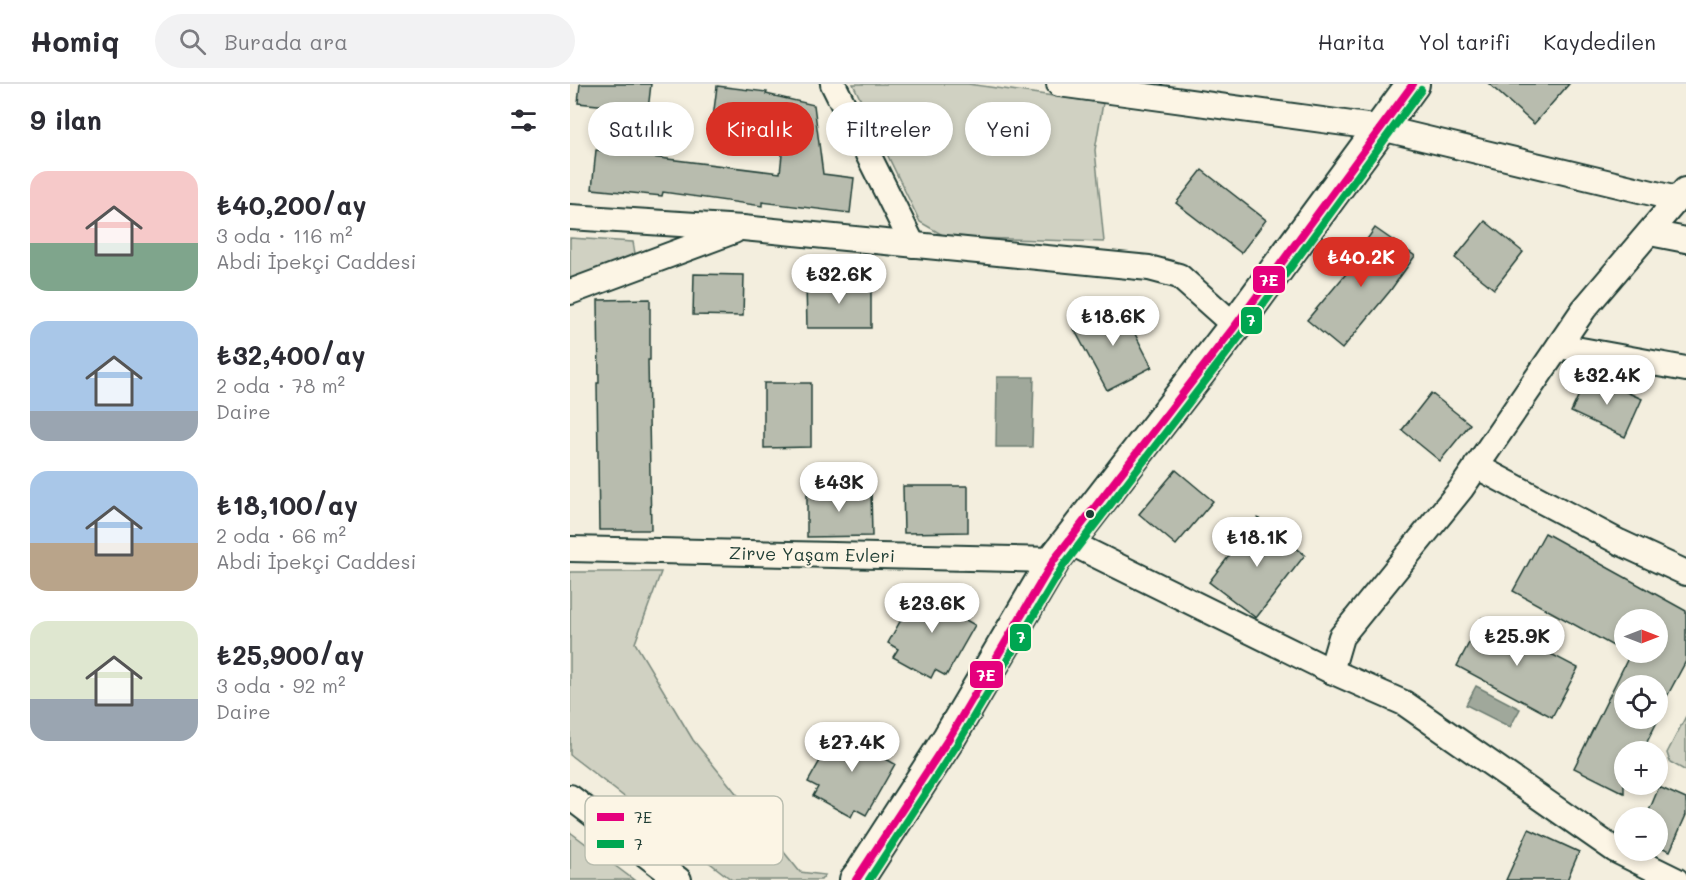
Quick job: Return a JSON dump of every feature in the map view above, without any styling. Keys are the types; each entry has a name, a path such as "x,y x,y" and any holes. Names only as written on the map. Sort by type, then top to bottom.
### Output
{"main road":[{"path":"856,880 949,738 1060,550 1235,326 1413,84"}],"street":[{"path":"833,84 913,245"},
{"path":"1059,84 1087,86 1381,128 1682,194 1584,309 1461,489 1341,637 1331,671"},
{"path":"570,217 742,228 1159,271 1179,276 1235,326"},
{"path":"570,292 742,228"},
{"path":"1650,234 1686,240"},
{"path":"1559,346 1686,369"},
{"path":"1476,466 1619,542 1686,573"},
{"name":"Zirve Yaşam Evleri","path":"570,549 1060,550"},
{"path":"1060,550 1404,703 1615,850 1676,880"},
{"path":"570,797 585,808"},
{"path":"659,865 679,880"}],"shaded area":[{"path":"853,84 968,84 1103,103 1095,150 1104,242 946,237 920,222 888,156 953,156 953,102 862,102"},
{"path":"570,238 633,242 636,259 570,279"},
{"path":"997,377 1034,377 1032,447 996,447"},
{"path":"570,572 661,572 635,643 693,740 738,796 623,796 570,755"},
{"path":"1476,686 1520,709 1510,727 1466,705"},
{"path":"1686,716 1686,771 1670,762 1668,751"},
{"path":"570,832 585,843 585,865 614,865 634,880 570,880"},
{"path":"783,851 800,872 825,875 821,880 732,880 713,865 783,865"}],"building":[{"path":"580,84 651,84 649,102 578,103"},
{"path":"1489,84 1569,84 1534,124"},
{"path":"717,86 767,92 766,94 801,102 715,102"},
{"path":"814,105 823,174 854,178 850,213 762,202 762,206 663,192 662,196 592,189 595,156 644,156 780,173 782,156 814,156"},
{"path":"1202,170 1266,220 1241,253 1176,203"},
{"path":"1485,221 1523,252 1494,289 1455,258"},
{"path":"1375,228 1415,256 1390,291 1342,349 1307,320 1351,268 1348,266"},
{"path":"694,274 744,275 743,316 693,315"},
{"path":"871,281 871,328 807,328 806,282"},
{"path":"650,299 650,360 648,360 651,530 599,530 598,300"},
{"path":"1119,303 1152,367 1107,390 1073,327"},
{"path":"1588,375 1642,399 1625,437 1571,412"},
{"path":"764,383 811,383 811,447 764,448"},
{"path":"1431,393 1470,424 1440,461 1402,430"},
{"path":"1176,470 1213,501 1176,545 1139,514"},
{"path":"903,486 968,486 968,532 904,533"},
{"path":"807,490 871,490 872,536 807,537"},
{"path":"1258,518 1305,555 1256,618 1209,582"},
{"path":"1545,533 1686,611 1686,661 1668,694 1668,675 1620,675 1626,663 1668,663 1668,609 1614,609 1614,647 1513,591"},
{"path":"931,588 970,609 964,619 975,625 946,676 935,670 931,678 893,657 898,649 888,643 915,595 924,600"},
{"path":"1482,618 1578,668 1552,717 1457,666"},
{"path":"1614,687 1614,729 1654,729 1648,741 1614,741 1614,788 1574,768"},
{"path":"851,726 889,748 884,758 895,764 866,815 855,809 851,817 813,796 818,787 808,782 835,734 844,739"},
{"path":"1668,791 1686,799 1686,815 1670,851 1668,850 1668,807 1651,807 1656,795 1668,795"},
{"path":"1529,829 1579,852 1567,880 1506,880"}],"transit line":[{"name":"7E","path":"856,880 949,738 1054,560 1235,326 1413,84"},
{"name":"7","path":"869,880 958,743 1063,566 1243,332 1421,90"}]}
